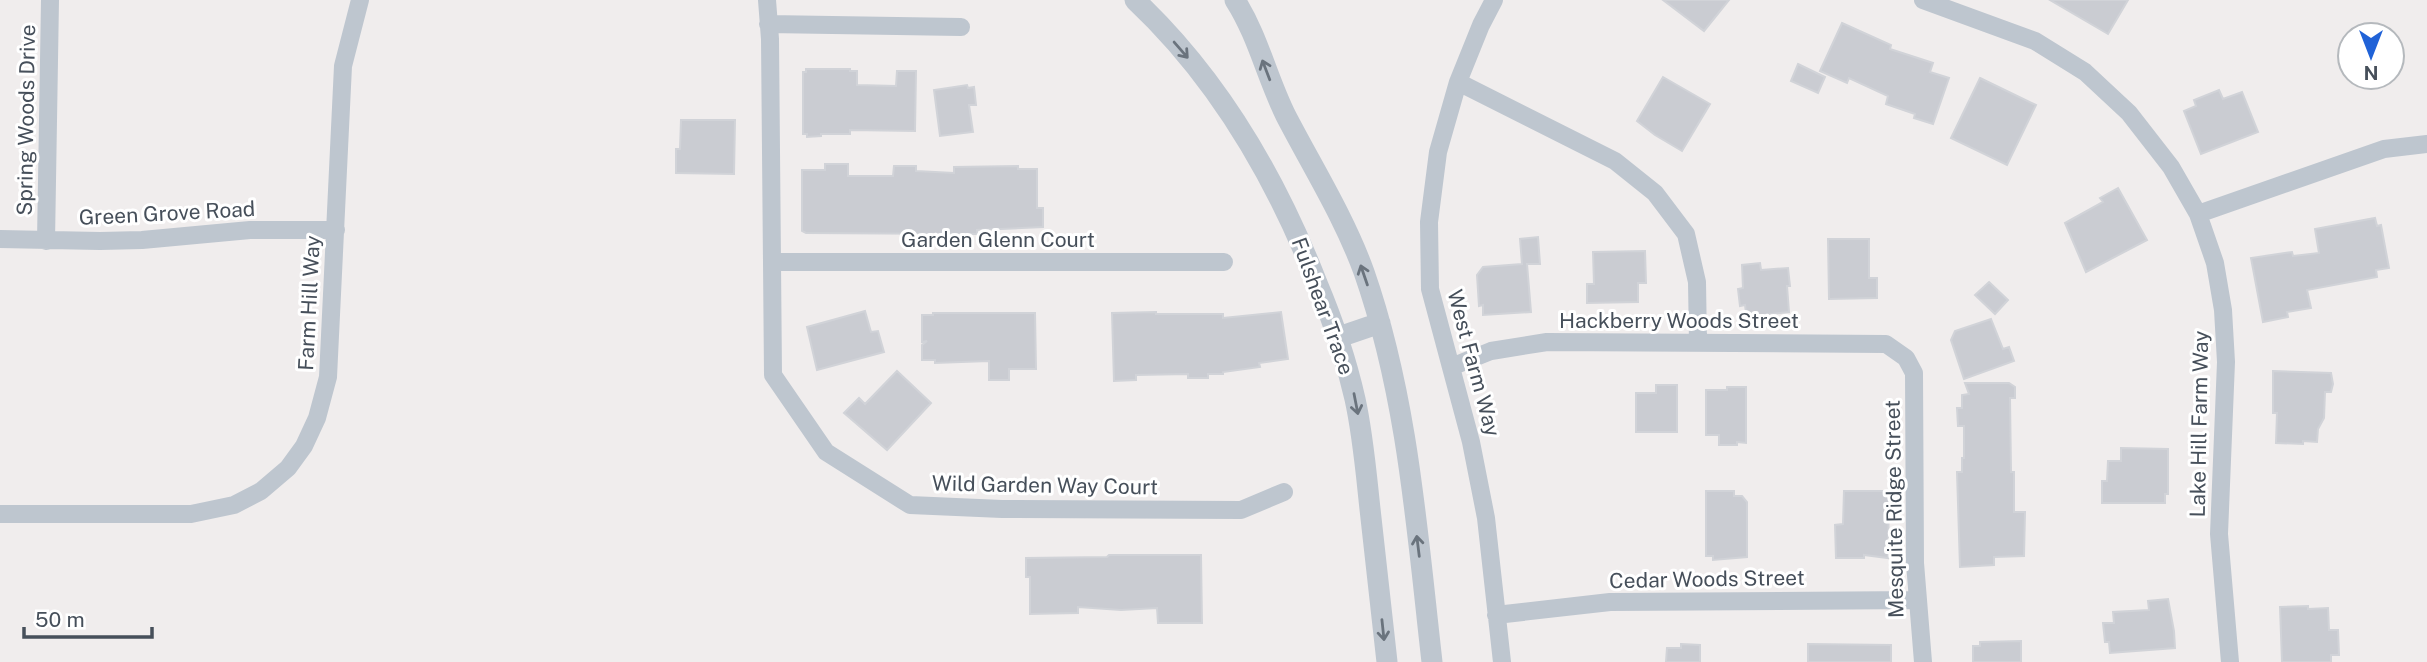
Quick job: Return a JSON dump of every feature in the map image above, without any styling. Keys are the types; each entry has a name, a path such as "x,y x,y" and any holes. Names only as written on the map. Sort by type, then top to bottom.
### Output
{"street":[{"name":"Spring Woods Drive","path":"46,241 51,0"},
{"name":"Farm Hill Way","path":"0,514 191,514 234,505 261,491 288,468 304,446 317,418 328,377 343,66 360,0"},
{"name":"Wild Garden Way Court","path":"767,0 773,375 826,452 910,505 1002,509 1241,510 1284,492"},
{"name":"Fulshear Trace","path":"1135,0 1183,52 1221,99 1243,132 1296,228 1339,337 1355,399 1364,451 1387,662"},
{"name":"Fulshear Trace","path":"1235,0 1287,117 1338,210 1363,270 1380,323 1398,393 1406,441 1432,662"},
{"name":"West Farm Way","path":"1494,0 1458,82 1438,152 1429,222 1430,289 1471,442 1486,518 1502,662"},
{"name":"Lake Hill Farm Way","path":"1923,0 2035,41 2085,72 2129,113 2171,167 2198,214 2215,263 2223,310 2226,362 2219,534 2230,662"},
{"path":"769,32 961,27"},
{"path":"1458,82 1615,161 1655,193 1686,234 1697,282 1698,343"},
{"path":"2198,214 2384,149 2427,144"},
{"name":"Green Grove Road","path":"0,239 142,240 250,230 336,230"},
{"name":"Garden Glenn Court","path":"772,262 1224,262"},
{"path":"1339,337 1380,323"},
{"name":"Hackberry Woods Street","path":"1451,367 1491,351 1547,342 1886,344 1906,358"},
{"name":"Mesquite Ridge Street","path":"1906,358 1914,373 1915,563 1923,662"},
{"name":"Cedar Woods Street","path":"1496,615 1610,602 1918,600"}],"building":[{"path":"1663,0 1729,0 1704,31"},
{"path":"2050,0 2128,0 2108,34"},
{"path":"1842,23 1891,45 1890,49 1933,63 1930,72 1949,78 1933,124 1914,118 1915,114 1886,104 1888,96 1849,78 1847,83 1820,71"},
{"path":"1798,64 1825,77 1818,93 1791,81"},
{"path":"806,69 850,69 857,71 857,85 896,86 897,71 916,71 915,131 850,130 850,134 807,137 807,134 803,134 803,72 806,72"},
{"path":"1663,77 1710,104 1682,151 1637,121"},
{"path":"1980,78 2036,105 2007,165 1951,138"},
{"path":"967,85 968,88 974,87 976,105 969,105 973,132 940,136 934,90"},
{"path":"2219,90 2223,99 2242,92 2258,132 2201,154 2184,111 2196,106 2194,100"},
{"path":"681,120 735,120 734,174 676,173 676,149 680,149"},
{"path":"825,164 848,164 848,176 893,176 894,166 916,166 916,171 954,173 954,167 1018,166 1018,169 1037,169 1037,208 1043,208 1043,227 977,230 977,234 806,233 802,231 802,170 825,170"},
{"path":"2118,188 2147,240 2086,272 2065,223 2103,202 2100,198"},
{"path":"2375,218 2377,226 2381,225 2389,268 2376,270 2377,277 2307,290 2311,308 2287,312 2288,317 2263,322 2251,258 2292,252 2293,256 2319,253 2315,229"},
{"path":"1538,237 1540,264 1527,264 1531,312 1483,315 1483,305 1479,306 1477,275 1483,267 1522,264 1520,239"},
{"path":"1828,239 1869,239 1869,278 1877,278 1877,298 1829,299"},
{"path":"1645,251 1646,283 1638,283 1638,302 1587,303 1587,284 1594,284 1593,252"},
{"path":"1760,263 1761,270 1788,268 1789,312 1756,316 1755,313 1746,313 1745,305 1740,306 1738,289 1743,288 1742,265"},
{"path":"1989,282 2008,300 1995,314 1975,295"},
{"path":"865,311 871,332 878,331 884,352 817,370 807,327"},
{"path":"1281,312 1288,359 1259,363 1260,367 1223,374 1208,374 1208,378 1188,378 1188,374 1136,375 1136,380 1114,381 1112,313 1223,314 1223,318"},
{"path":"1035,313 1036,369 1009,369 1009,380 989,380 989,361 935,363 935,360 922,360 922,345 927,341 922,342 922,315"},
{"path":"1991,319 2003,349 2009,347 2014,361 1964,379 1951,340 1955,331"},
{"path":"897,371 931,403 887,450 844,413 859,398 865,404"},
{"path":"2273,371 2331,373 2333,384 2331,392 2325,392 2324,418 2318,429 2317,442 2276,443 2277,413 2273,413"},
{"path":"1965,383 2009,383 2015,387 2015,398 2010,398 2011,472 2014,472 2014,512 2025,512 2024,556 1994,557 1994,565 1960,567 1957,472 1962,472 1964,426 1958,426 1957,408 1962,408 1962,395 1969,394"},
{"path":"1656,385 1677,385 1677,432 1636,432 1636,393 1656,393"},
{"path":"1727,387 1746,387 1746,443 1719,445 1719,435 1706,435 1706,390 1727,390"},
{"path":"2121,448 2168,449 2168,494 2165,494 2165,503 2102,503 2102,481 2107,481 2108,461 2121,461"},
{"path":"1706,491 1734,491 1734,496 1742,496 1747,502 1747,557 1713,560 1713,556 1706,556"},
{"path":"1844,491 1889,491 1888,558 1864,555 1864,558 1836,558 1835,525 1843,524"},
{"path":"1201,555 1202,623 1158,623 1157,608 1121,610 1078,607 1078,613 1030,614 1030,577 1026,577 1026,558"},
{"path":"2168,599 2175,648 2110,653 2109,642 2105,642 2103,623 2114,623 2113,612 2149,610 2148,601"},
{"path":"2308,606 2308,609 2328,608 2329,630 2338,630 2339,655 2331,655 2331,662 2282,662 2280,607"},
{"path":"2021,641 2021,662 1973,662 1973,646 1980,646 1980,642"},
{"path":"1681,644 1700,645 1700,662 1666,662 1667,648 1681,648"},
{"path":"1808,644 1891,645 1891,662 1808,662"}]}
